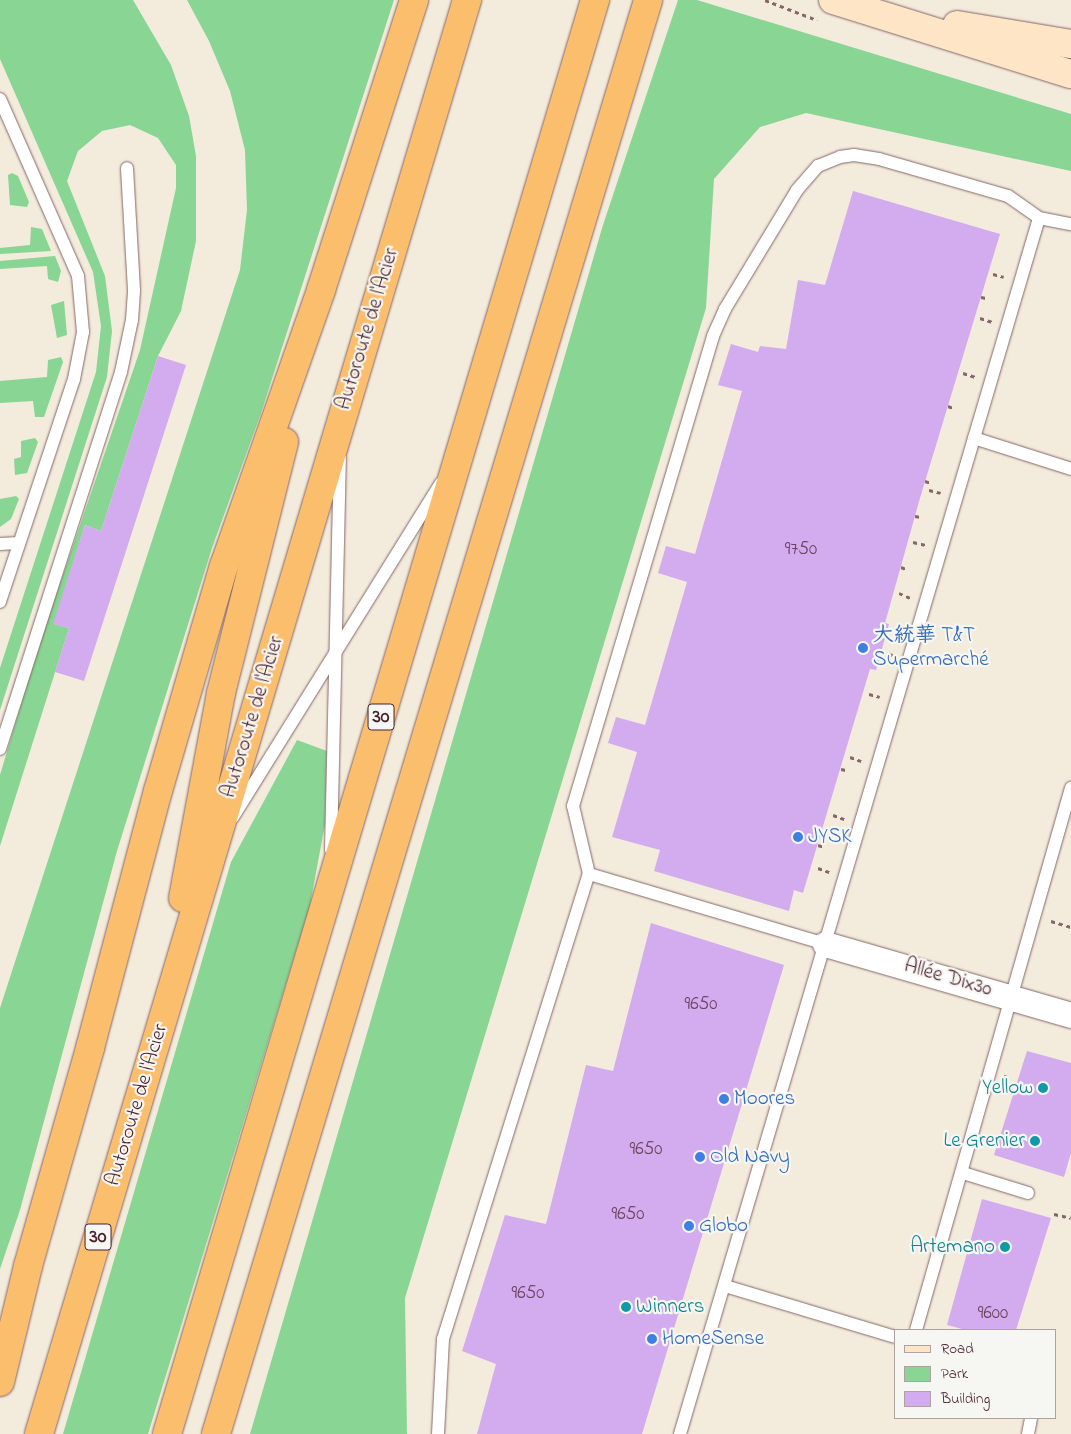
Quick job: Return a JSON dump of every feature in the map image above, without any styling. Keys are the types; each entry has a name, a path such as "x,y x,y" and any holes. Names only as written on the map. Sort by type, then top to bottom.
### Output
{"highway":[{"path":"0,1382 28,1266 90,1048 158,791 224,566 321,290 414,0"},
{"name":"Autoroute de l'Acier","path":"39,1434 467,0"},
{"name":"30","path":"167,1434 595,0"},
{"path":"216,1434 648,0"},
{"path":"156,1040 221,693 321,290"},
{"path":"0,1334 28,1266"}],"main road":[{"path":"833,0 1071,74"},
{"path":"872,12 1071,44"}],"street":[{"name":"Allée Dix30","path":"825,944 1012,996 1071,1015"}],"lane":[{"path":"0,99 69,252 78,276 83,313 82,347 74,379 0,602"},
{"path":"438,1434 443,1339 588,874 574,806 710,345 725,309 797,190 818,166 840,157 862,156 1008,196 1039,218 1071,224"},
{"path":"0,749 123,363 132,320 134,290 127,168"},
{"path":"680,1434 1039,218"},
{"path":"330,888 342,416"},
{"path":"974,438 1071,469"},
{"path":"213,851 460,452"},
{"path":"0,544 19,543"},
{"path":"916,1329 963,1173 1071,788"},
{"path":"588,874 825,944"},
{"path":"963,1173 1028,1193"},
{"path":"724,1286 894,1337"},
{"path":"1028,1434 1031,1419"}],"path":[{"path":"993,274 1004,277"},
{"path":"981,297 986,298"},
{"path":"980,318 993,322"},
{"path":"963,373 975,377"},
{"path":"948,406 953,408"},
{"path":"925,481 931,483"},
{"path":"929,490 941,493"},
{"path":"915,516 921,517"},
{"path":"913,542 927,546"},
{"path":"901,567 906,569"},
{"path":"899,593 910,598"},
{"path":"881,652 894,655"},
{"path":"869,694 880,697"},
{"path":"850,757 862,761"},
{"path":"841,768 846,770"},
{"path":"833,815 845,819"},
{"path":"818,845 824,847"},
{"path":"818,868 830,872"},
{"path":"1052,921 1071,927"},
{"path":"1054,1214 1071,1218"}],"green space":[{"path":"0,0 133,0 171,65 189,116 196,156 196,241 181,311 158,356 101,531 85,525 54,624 69,628 0,846 0,775 37,651 140,350 176,188 176,165 158,138 130,125 102,131 78,151 67,181 105,276 112,331 107,377 0,710 0,668 96,372 101,326 93,272 0,59"},
{"path":"187,0 394,0 261,413 212,548 117,851 20,1210 0,1269 0,1008 240,270 247,210 245,150 230,91 209,41"},
{"path":"678,0 697,0 1071,114 1071,171 806,113 760,127 714,179 706,308 405,1298 407,1434 250,1434 603,225"},
{"path":"12,173 18,176 29,202 27,207 10,205 8,175"},
{"path":"31,227 42,229 51,251 0,254 0,248 30,245"},
{"path":"55,256 61,271 58,282 48,279 47,266 0,269 0,261"},
{"path":"64,301 67,335 57,338 51,305"},
{"path":"61,357 63,362 44,417 35,417 33,401 0,403 0,381 47,377 48,360"},
{"path":"35,438 38,442 27,473 15,475 14,459 21,457 21,441"},
{"path":"16,496 19,499 11,519 0,527 0,499"},
{"path":"297,740 327,751 325,824 310,905 148,1434 63,1434 231,862"}],"building":[{"path":"853,191 1000,234 920,498 885,623 889,624 876,670 870,669 803,893 794,890 789,911 654,871 660,850 612,837 637,752 608,743 616,717 645,725 687,582 658,573 666,546 695,554 742,391 718,385 731,344 758,352 760,346 786,349 798,280 825,285"},
{"path":"158,356 186,365 84,681 55,672 69,628 53,624 85,525 101,531"},
{"path":"651,923 784,965 642,1434 477,1434 496,1364 462,1351 505,1215 546,1224 586,1065 613,1071"},
{"path":"1027,1051 1071,1063 1071,1153 1064,1177 994,1155"},
{"path":"982,1199 1051,1218 1016,1329 962,1329 947,1325"}],"place":[{"name":"大統華 T&T Supermarché","path":"863,648"},
{"name":"JYSK","path":"798,837"},
{"name":"Yellow","path":"1043,1088"},
{"name":"Moores","path":"724,1099"},
{"name":"Le Grenier","path":"1035,1141"},
{"name":"Old Navy","path":"700,1157"},
{"name":"Globo","path":"689,1226"},
{"name":"Artemano","path":"1005,1247"},
{"name":"Winners","path":"626,1307"},
{"name":"HomeSense","path":"652,1339"}]}
